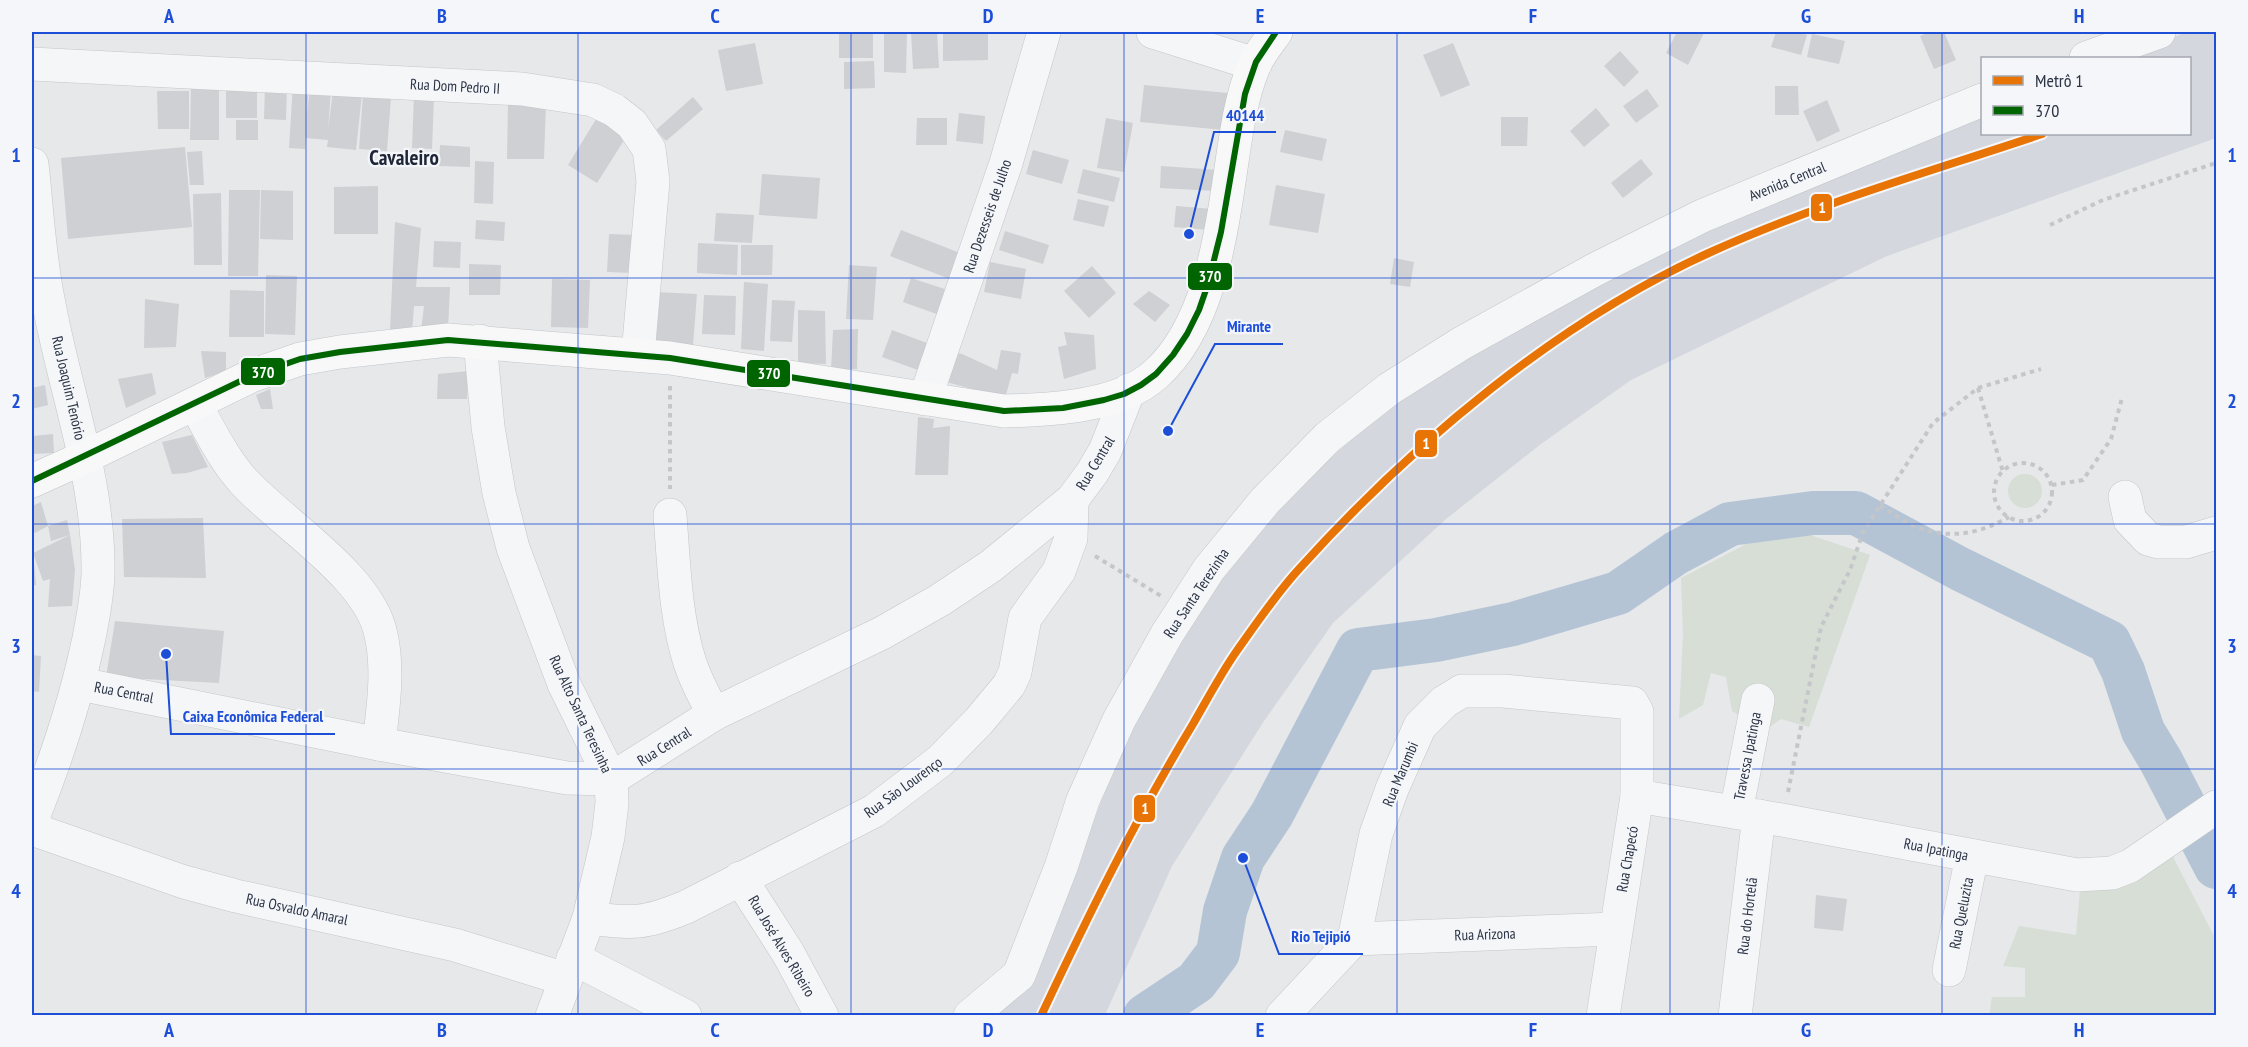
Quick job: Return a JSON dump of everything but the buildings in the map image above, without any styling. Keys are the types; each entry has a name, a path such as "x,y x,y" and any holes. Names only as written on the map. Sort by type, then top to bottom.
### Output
{"main road":[{"path":"32,481 251,376 300,359 394,345 448,340 654,357 1004,411 1051,410 1092,404 1129,390 1155,375 1179,347 1200,305 1216,256 1245,96 1255,64 1276,32"}],"street":[{"name":"Rua Dezesseis de Julho","path":"925,399 1006,163 1044,32"},
{"path":"1154,32 1255,64"},
{"path":"2089,57 2159,32"},
{"name":"Rua Dom Pedro II","path":"32,64 522,89 593,100 614,110 632,124 650,149 653,181 654,357"},
{"name":"Avenida Central","path":"1596,269 1702,216 1981,101"},
{"name":"Rua Joaquim Tenório","path":"32,164 48,298 85,457 97,537 98,572 95,607 80,684 57,760 32,820"},
{"path":"32,268 48,298"},
{"name":"Rua Santa Terezinha","path":"970,1016 1018,975 1092,780 1119,720 1167,634 1209,569 1265,501 1328,437 1389,389 1453,349 1596,269"},
{"name":"Rua Alto Santa Teresinha","path":"480,341 488,427 499,493 513,548 564,684 611,779 612,803 608,837 588,918 552,1016"},
{"name":"Rua Central","path":"80,684 379,744 567,778 611,779 714,714 882,633 991,566 1072,500 1105,451 1129,390"},
{"path":"195,404 219,446 245,483 358,588 373,611 381,634 384,662 384,697 379,744"},
{"path":"2125,497 2130,520 2148,539 2159,542 2186,542 2217,533"},
{"name":"Rua São Lourenço","path":"588,918 633,923 658,918 686,907 874,811 940,761 1009,685 1015,672 1025,618 1059,571 1071,538 1072,500"},
{"path":"670,516 682,633 691,665 714,714"},
{"name":"Rua Marumbi","path":"1354,939 1376,834 1392,789 1420,726 1444,702 1462,691 1493,691 1632,703"},
{"name":"Travessa Ipatinga","path":"1758,700 1759,816"},
{"name":"Rua Chapecó","path":"1603,1016 1637,796 1637,712 1632,703"},
{"name":"Rua Ipatinga","path":"1637,796 1759,816 2078,876 2112,873 2130,866 2217,807"},
{"name":"Rua do Hortelã","path":"1735,1016 1759,816"},
{"name":"Rua Osvaldo Amaral","path":"32,828 205,888 455,945 569,968 685,1016"},
{"name":"Rua Queluzita","path":"1949,970 1972,856"},
{"name":"Rua José Alves Ribeiro","path":"740,878 788,953 822,1016"},
{"name":"Rua Arizona","path":"1354,939 1615,929"},
{"path":"1282,1016 1354,939"}],"path":[{"path":"2050,225 2103,200 2217,163"},
{"path":"654,357 670,516"},
{"path":"1759,816 1821,627 1850,570 1863,532 1933,423 1978,388 2041,369"},
{"path":"1978,388 2003,472"},
{"path":"2052,485 2083,480 2110,439 2122,398"},
{"path":"1880,506 1920,529 1955,534 1988,529 2009,517 2028,520 2044,512 2052,495 2052,485 2042,469 2024,462 2014,464 2003,472 1995,484 1995,494 1997,503 2009,517"},
{"path":"1086,551 1183,609"}],"shaded area":[{"path":"2187,32 2216,32 2216,138 1887,256 1631,380 1541,444 1446,519 1333,623 1264,721 1172,866 1105,1015 992,1016 1067,890 1116,763 1176,642 1233,561 1290,496 1369,423 1445,364 1675,240 1981,114 1981,135 2191,135 2191,57 2124,57"},
{"path":"2025,474 2037,479 2042,491 2037,503 2025,508 2013,503 2008,491 2013,479"},
{"path":"1801,532 1870,555 1809,727 1781,719 1764,731 1732,711 1726,677 1711,673 1703,705 1679,719 1683,634 1681,578 1752,541"},
{"path":"2170,851 2216,940 2216,1015 1989,1016 1992,997 2025,997 2025,968 2003,966 2019,926 2076,935 2080,889"}],"waterway":[{"path":"1145,1016 1196,982 1218,953 1225,911 1243,858 1272,814 1358,650 1436,640 1513,624 1618,593 1676,553 1730,524 1813,513 1856,513 1960,569 2109,642 2123,671 2143,731 2216,867"}],"metro line":[{"name":"1","path":"1041,1016 1132,831 1236,652 1299,569 1390,476 1439,432 1544,349 1599,312 1656,279 1713,251 1794,218 2039,135"}],"transit line":[{"name":"370","path":"32,481 251,376 300,359 340,352 448,340 670,358 1004,411 1063,408 1124,394 1156,374 1173,355 1199,310 1221,232 1245,94 1256,62 1276,32"}],"place":[{"name":"40144","path":"1189,234"},
{"name":"Mirante","path":"1168,431"},
{"name":"Caixa Econômica Federal","path":"166,654"},
{"name":"Rio Tejipió","path":"1243,858"}],"district":[{"name":"Cavaleiro","path":"404,157"}]}
